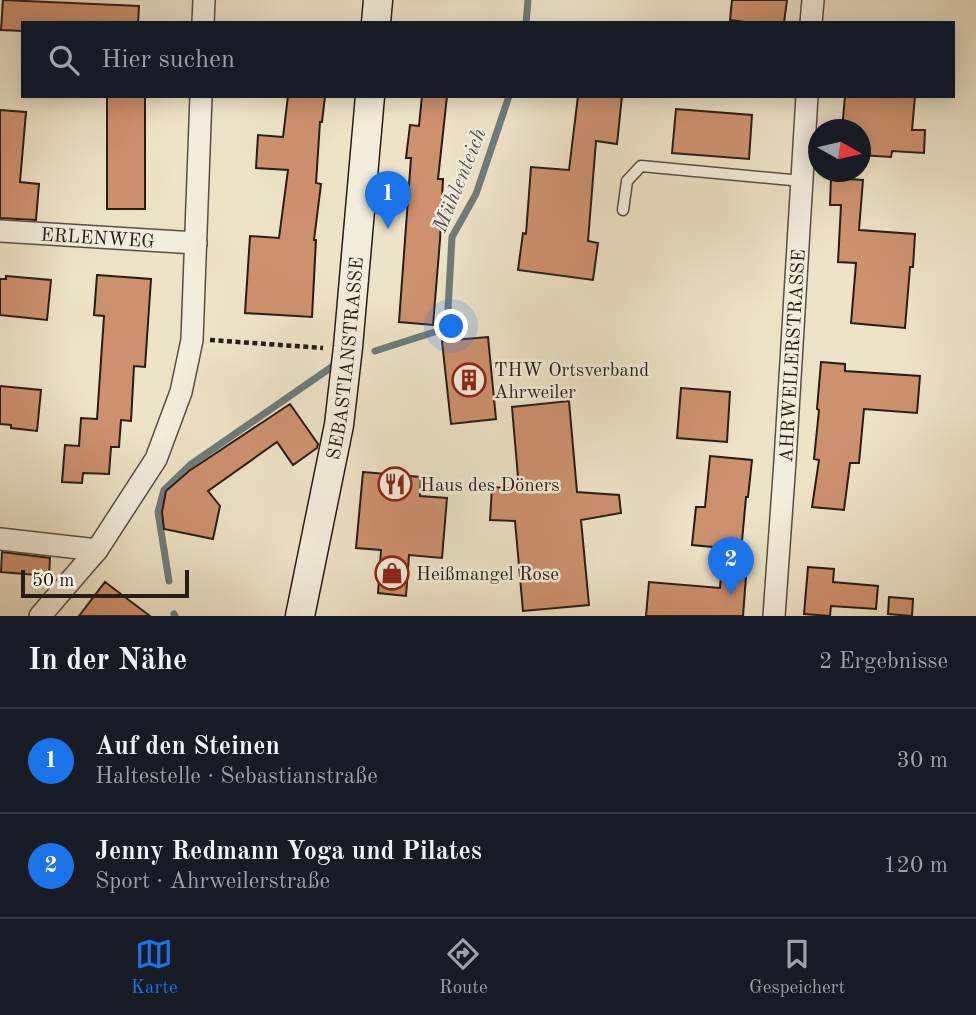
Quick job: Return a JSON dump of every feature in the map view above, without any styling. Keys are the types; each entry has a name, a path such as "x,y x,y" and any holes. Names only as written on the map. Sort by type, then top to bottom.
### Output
{"street":[{"path":"203,21 204,0"},
{"path":"376,21 378,0"},
{"path":"811,21 813,0"},
{"path":"40,616 97,550 156,459 181,392 192,340 201,98"},
{"name":"SEBASTIANSTRASSE","path":"300,616 339,425 370,98"},
{"name":"AHRWEILERSTRASSE","path":"774,616 807,98"},
{"name":"ERLENWEG","path":"0,231 197,243"},
{"path":"0,538 97,550"}],"lane":[{"path":"623,210 627,181 641,166 802,181"}],"path":[{"path":"192,340 323,348 348,347"}],"building":[{"path":"3,0 139,6 138,21 21,21 21,31 1,30"},
{"path":"732,0 787,0 784,21 730,20"},
{"path":"107,98 145,98 145,209 107,209"},
{"path":"288,98 325,98 320,122 316,183 321,184 314,240 312,317 245,313 250,236 279,238 288,170 256,168 258,135 283,137"},
{"path":"422,98 447,98 438,179 443,179 433,325 399,322 411,158 406,158 410,125 419,126"},
{"path":"578,98 622,98 617,144 596,141 588,241 598,243 593,280 518,270 523,233 526,234 531,167 569,170"},
{"path":"845,98 915,98 912,130 925,130 924,153 892,151 891,157 871,156 871,119 843,119"},
{"path":"676,109 752,115 749,159 672,153"},
{"path":"0,110 26,112 20,182 39,184 36,220 0,218"},
{"path":"831,182 863,182 859,230 915,234 905,328 851,323 856,263 838,262 841,205 830,205"},
{"path":"97,275 151,279 145,367 134,366 131,421 121,420 119,447 111,447 109,474 83,473 82,483 62,482 65,445 79,446 81,418 97,419 104,316 94,315"},
{"path":"6,276 51,280 47,320 0,315 0,279 6,279"},
{"name":"THW Ortsverband Ahrweiler","path":"488,337 496,419 451,424 442,341"},
{"path":"821,362 845,364 845,371 920,376 917,413 864,409 859,463 850,463 844,510 812,507 819,460 814,459"},
{"path":"0,386 41,390 37,431 0,424"},
{"path":"681,388 730,392 727,442 677,438"},
{"path":"569,401 577,492 619,495 621,513 581,520 589,605 523,611 515,521 490,520 492,487 519,489 512,407"},
{"path":"290,404 318,444 317,448 293,465 277,442 208,491 220,506 213,539 164,529 162,512 166,491 189,471"},
{"path":"710,456 752,460 740,563 747,563 743,616 646,616 649,582 720,588 723,548 692,545 696,507 705,507"},
{"path":"363,472 421,477 420,496 447,498 442,558 409,555 406,596 378,593 381,550 356,548"},
{"path":"2,552 50,558 49,576 1,572"},
{"path":"808,567 834,569 833,582 878,586 876,609 831,606 830,616 804,614"},
{"path":"105,582 150,616 79,616"},
{"path":"889,597 913,599 912,616 888,614"}],"waterway":[{"name":"Mühlenteich","path":"526,21 528,0"},
{"name":"Mühlenteich","path":"375,351 447,328 452,237 476,194 508,98"},
{"name":"Mühlenteich","path":"169,581 158,512 164,490 190,465 336,364"}],"place":[{"name":"Auf den Steinen","path":"388,229"},
{"name":"THW Ortsverband Ahrweiler","path":"469,380"},
{"name":"Haus des Döners","path":"395,484"},
{"name":"Heißmangel Rose","path":"392,573"},
{"name":"Jenny Redmann Yoga und Pilates","path":"731,595"}]}
